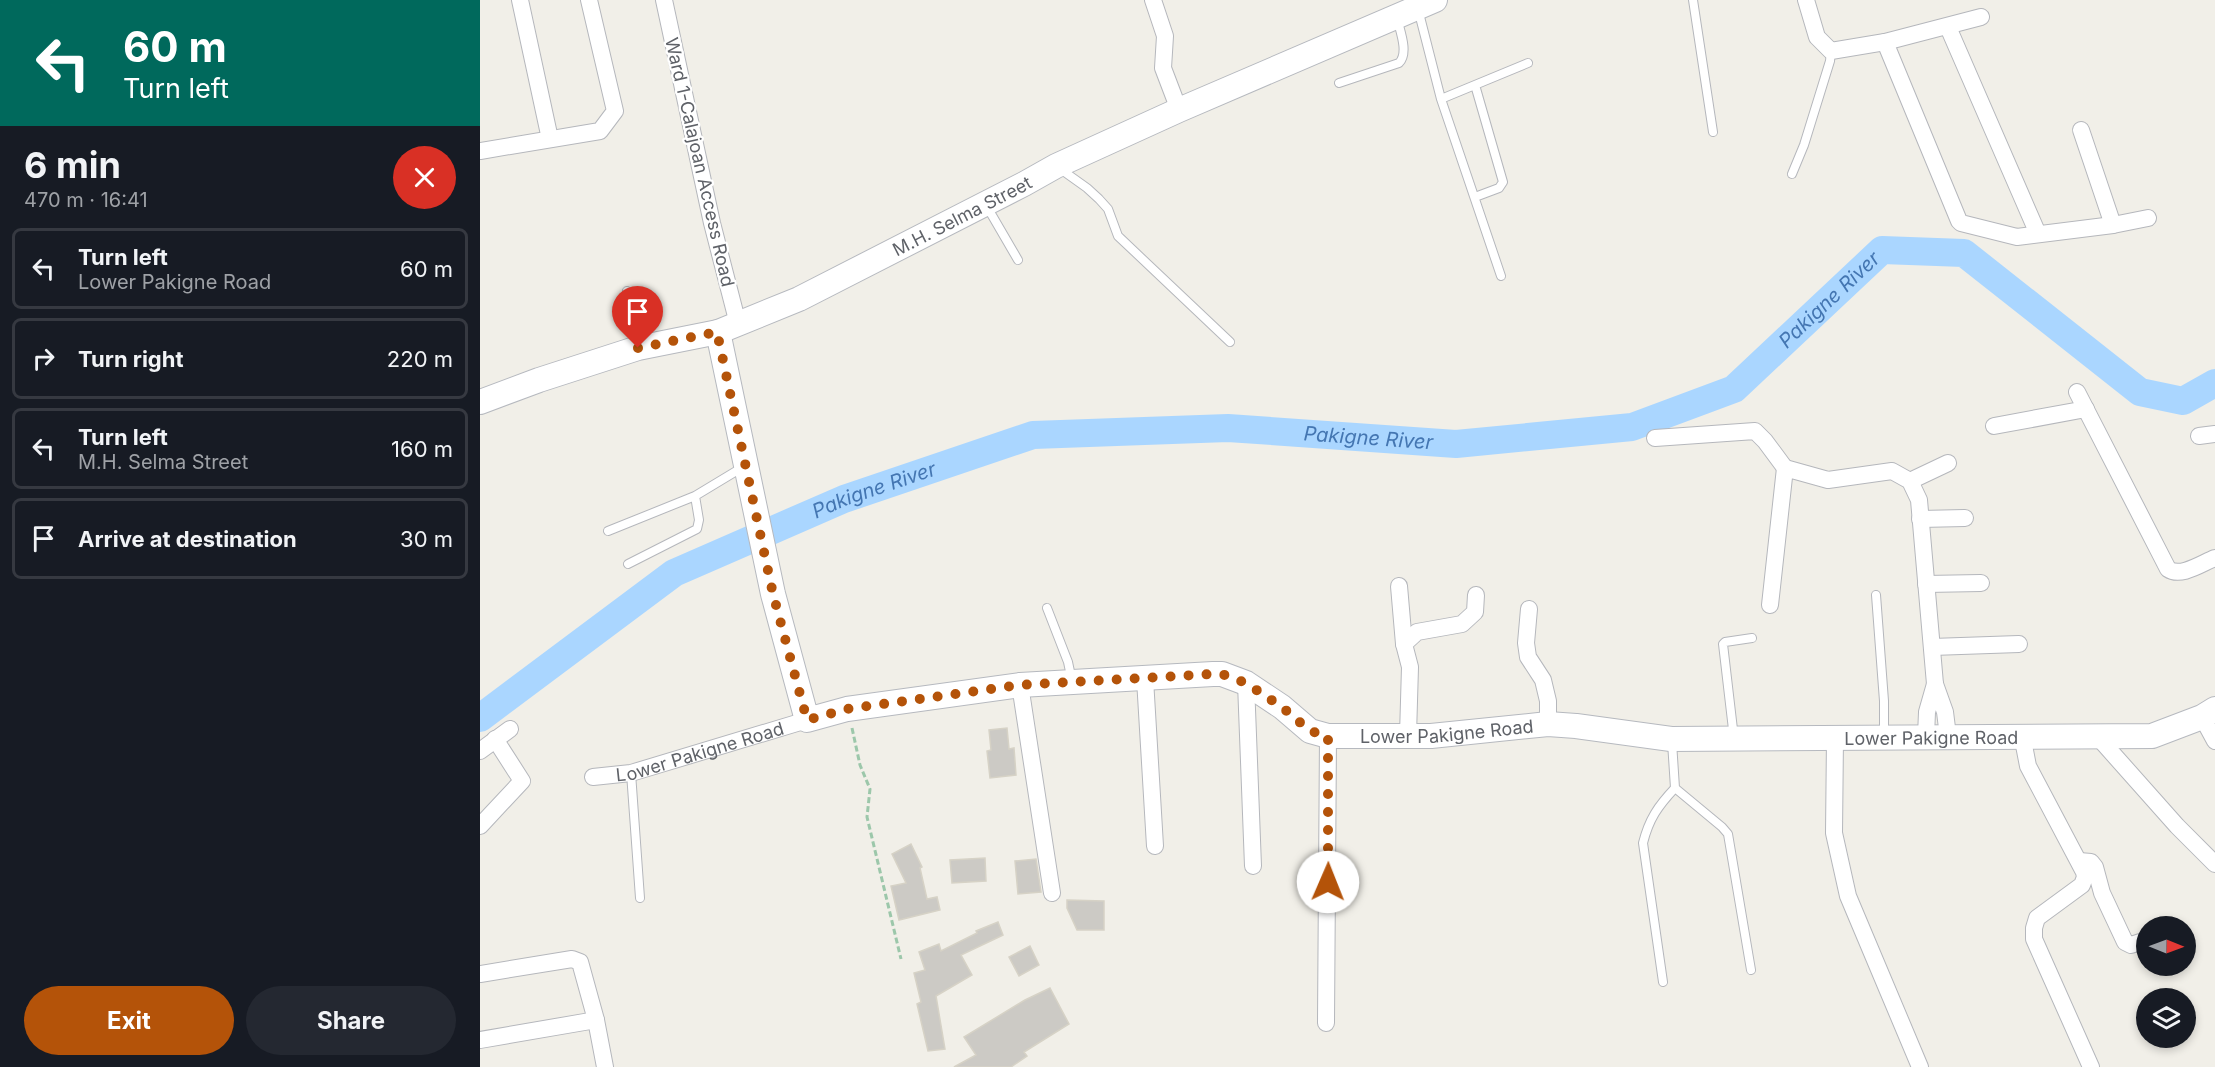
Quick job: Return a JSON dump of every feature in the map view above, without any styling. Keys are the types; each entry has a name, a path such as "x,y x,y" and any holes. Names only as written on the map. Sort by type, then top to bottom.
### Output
{"street":[{"path":"520,0 550,139"},
{"path":"480,151 600,131 615,111 590,0"},
{"name":"Ward 1-Calajoan Access Road","path":"664,0 709,212 728,328"},
{"path":"1153,0 1165,36 1163,68 1179,110"},
{"path":"1806,0 1816,37 1831,51 1885,42 1981,17"},
{"name":"M.H. Selma Street","path":"480,402 638,348 728,328 800,299 1056,166 1179,110 1417,9"},
{"path":"1948,27 2038,234"},
{"path":"1885,42 1959,221 1965,225 2017,237 2114,225 2148,218"},
{"path":"2081,130 2114,225"},
{"path":"728,328 746,465 756,515 773,594 807,720"},
{"path":"2077,392 2168,569 2180,572 2215,558"},
{"path":"1994,426 2086,409"},
{"path":"1655,438 1755,431 1766,441 1785,468 1828,480 1892,471 1910,481 1919,500 1935,684 1945,712 1937,736"},
{"path":"1910,481 1948,463"},
{"path":"1770,605 1785,468"},
{"path":"1920,519 1965,518"},
{"path":"1926,584 1981,583"},
{"path":"1399,586 1404,644 1410,667 1408,735"},
{"path":"1404,644 1417,632 1462,624 1475,612 1476,595"},
{"path":"1529,609 1526,643 1528,657 1543,680 1548,701 1548,724"},
{"path":"1932,647 2019,644"},
{"name":"Lower Pakigne Road","path":"593,777 631,773 847,709 1020,685 1217,674 1246,683 1282,707 1310,731 1328,736 1431,736 1548,724 1671,739 2022,735 2152,736 2208,713"},
{"path":"1144,679 1155,846"},
{"path":"1246,683 1253,866"},
{"path":"1020,685 1052,893"},
{"path":"2208,713 2211,736 2215,741"},
{"path":"480,751 510,729"},
{"path":"2022,735 2028,766 2084,872 2084,881 2037,918 2034,939 2091,1067"},
{"path":"1326,1023 1328,736"},
{"path":"2097,736 2176,826 2215,864"},
{"path":"1835,738 1834,833 1848,896 1920,1067"},
{"path":"480,826 522,781 495,739"},
{"path":"2079,861 2091,862 2095,867 2102,894 2125,942 2131,945 2136,943"},
{"path":"480,974 577,960 583,967 605,1067"},
{"path":"480,1040 596,1020"}],"lane":[{"path":"1693,0 1713,132"},
{"path":"1339,83 1399,63 1403,59 1417,9"},
{"path":"1417,9 1442,99 1501,276"},
{"path":"1792,174 1804,145 1831,51"},
{"path":"1442,99 1528,63"},
{"path":"1475,85 1503,182 1499,188 1475,197"},
{"path":"1056,166 1100,200 1108,209 1118,236 1230,342"},
{"path":"985,204 1018,260"},
{"path":"627,291 638,348"},
{"path":"608,531 716,486 746,465"},
{"path":"628,564 697,529 699,520 695,496"},
{"path":"1876,595 1884,701 1884,736"},
{"path":"1047,608 1068,662 1072,682"},
{"path":"1734,738 1723,644 1752,638"},
{"path":"1671,739 1675,788 1728,834 1751,970"},
{"path":"631,773 640,898"},
{"path":"1663,982 1643,843 1657,806 1675,788"}],"path":[{"path":"847,709 860,765 870,789 867,817 901,959"}],"building":[{"path":"1007,728 1009,749 1014,748 1016,775 990,778 987,751 991,750 989,730"},
{"path":"911,844 922,867 920,868 927,899 937,897 940,910 899,920 891,886 906,883 892,854"},
{"path":"985,858 986,881 952,883 950,860"},
{"path":"1036,859 1041,892 1018,894 1015,861"},
{"path":"1067,900 1104,901 1104,930 1077,930 1067,908"},
{"path":"998,922 1003,935 961,955 972,975 936,996 945,1049 928,1051 917,1004 921,1002 914,973 925,970 919,952 939,944 941,951 977,933 976,931"},
{"path":"1030,946 1039,965 1019,976 1009,957"},
{"path":"1050,988 1069,1024 1024,1052 1027,1056 1011,1067 954,1067 976,1055 964,1037 1025,1000"}],"waterway":[{"name":"Pakigne River","path":"480,718 674,573 844,499 1033,435 1228,428 1456,444 1632,427 1734,389 1882,250 1964,253 2140,392 2183,401 2215,383"}],"route":[{"path":"638,348 717,332 773,594 807,720 847,709 1020,685 1222,674 1259,690 1310,731 1328,736 1328,882"}]}
